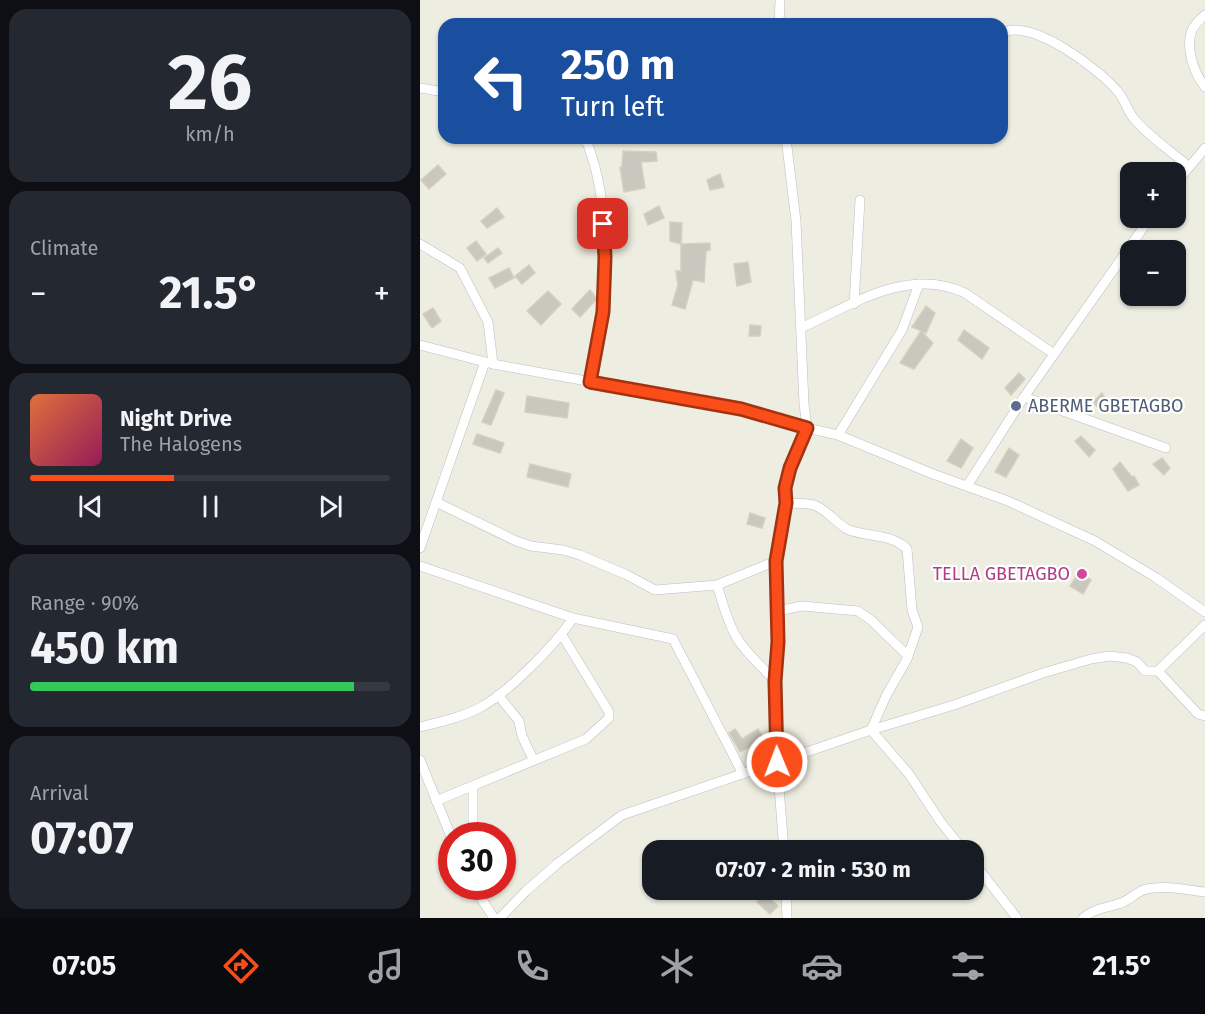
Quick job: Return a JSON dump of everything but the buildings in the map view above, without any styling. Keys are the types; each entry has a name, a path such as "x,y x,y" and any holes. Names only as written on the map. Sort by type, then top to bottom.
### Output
{"street":[{"path":"772,0 779,12"},
{"path":"779,18 780,0"},
{"path":"1205,15 1196,23 1191,37 1194,69 1205,87"},
{"path":"1008,31 1034,34 1060,44 1091,67 1119,93 1134,120 1188,166"},
{"path":"420,88 438,91"},
{"path":"587,144 594,160 603,208 605,257 603,312 590,382"},
{"path":"783,840 777,762 776,561 786,503 785,488 790,468 807,428 796,221 787,144"},
{"path":"1186,169 1205,148"},
{"path":"854,304 860,200"},
{"path":"967,486 1024,397 1143,228"},
{"path":"420,244 460,268 488,322 489,363 420,548"},
{"path":"801,328 886,289 908,284 953,287 1054,354"},
{"path":"838,435 902,330 919,284"},
{"path":"420,345 489,363 741,409 838,435 933,474 1008,501 1095,541 1155,577 1205,612"},
{"path":"1024,397 1166,448"},
{"path":"436,502 516,541 580,555 655,590 717,585 776,561"},
{"path":"786,503 812,505 822,509 850,530 894,540 907,549 912,610 918,627 908,656 886,696 872,730"},
{"path":"420,566 573,618 673,639 743,774"},
{"path":"717,585 736,637 746,651 775,681"},
{"path":"777,611 802,606 858,610 908,656"},
{"path":"420,727 481,708 562,636 573,618"},
{"path":"500,918 558,863 621,815 1091,659 1109,656 1127,658 1137,663 1145,671 1158,671 1205,625"},
{"path":"436,801 586,739 609,718 609,712 562,636"},
{"path":"1158,671 1198,714 1205,716"},
{"path":"498,695 519,721 522,736 533,759"},
{"path":"872,730 909,774 955,840"},
{"path":"420,760 445,822"},
{"path":"473,786 473,822"},
{"path":"984,876 1017,918"},
{"path":"1083,918 1089,912 1121,904 1140,891 1149,888 1205,892"},
{"path":"482,900 494,918"},
{"path":"786,900 787,918"}],"place":[{"name":"ABERME GBETAGBO","path":"1016,406"},
{"name":"TELLA GBETAGBO","path":"1082,574"}],"route":[{"path":"603,224 605,257 603,312 590,382 718,404 807,428 790,468 785,488 786,503 778,537 776,561 778,642 775,681 777,762"}]}
